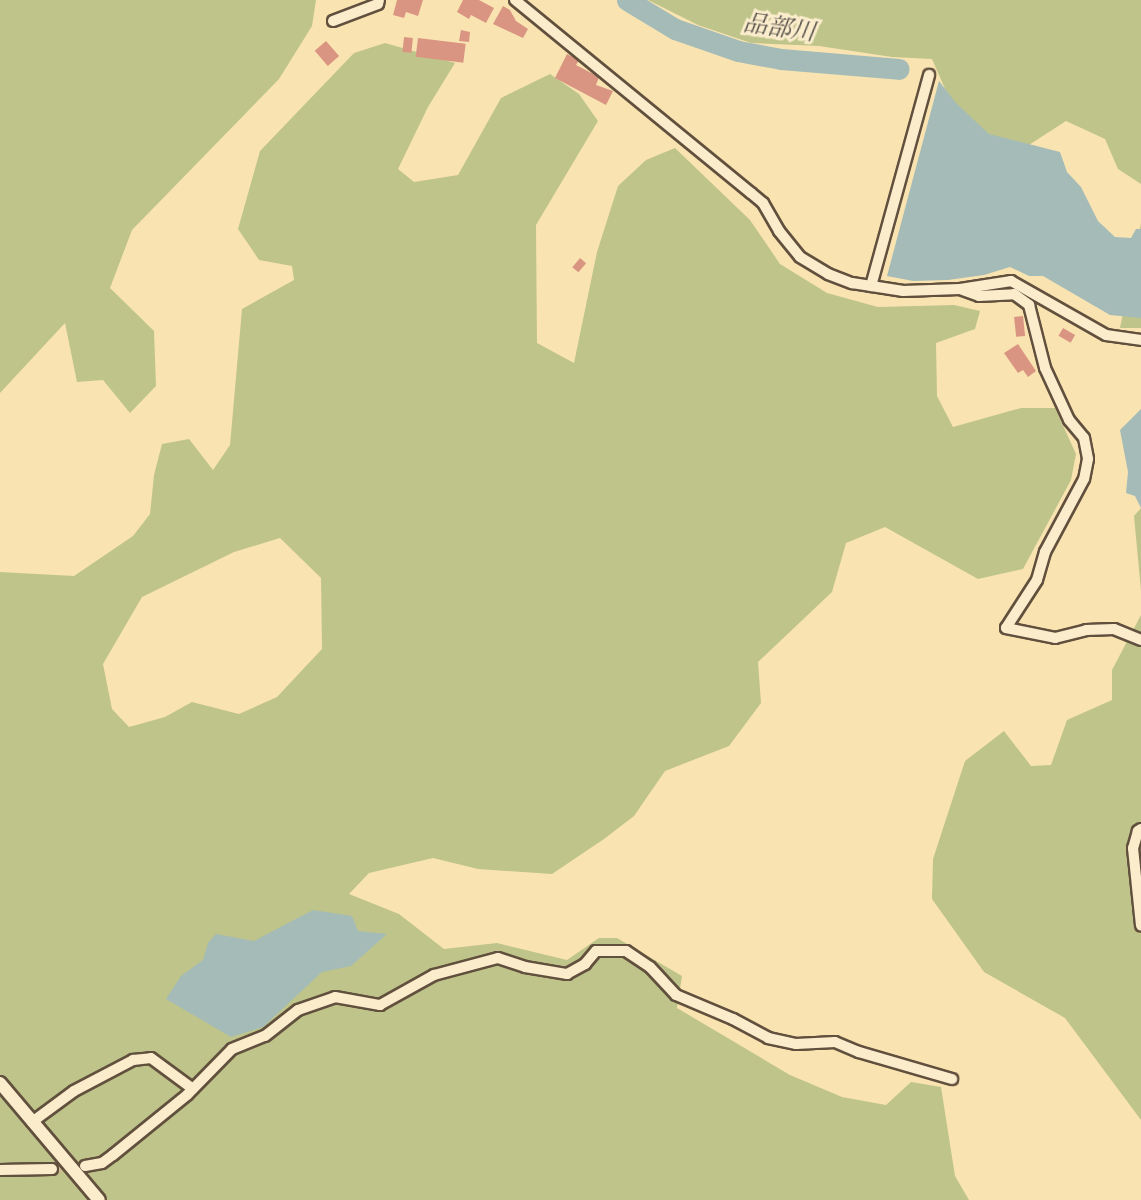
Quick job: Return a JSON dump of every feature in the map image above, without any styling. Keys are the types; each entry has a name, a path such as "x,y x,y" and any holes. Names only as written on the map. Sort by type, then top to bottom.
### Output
{"street":[{"path":"333,21 378,4 380,0"},
{"path":"515,0 763,203 779,231 800,257 828,274 852,283 903,291 960,289 1011,280 1106,335 1141,340"},
{"path":"871,286 929,75"},
{"path":"960,289 979,296 1014,294 1029,304 1045,368 1069,420 1084,438 1088,459 1084,479 1045,552 1036,580 1006,628 1055,638 1086,630 1114,629 1141,640"},
{"path":"1141,829 1138,831 1133,848 1141,926"},
{"path":"85,1166 102,1163 193,1089 232,1049 265,1035 298,1010 334,997 380,1005 434,975 498,958 525,968 567,974 585,964 596,951 606,949 626,951 650,967 676,996 733,1020 768,1038 796,1044 835,1042 859,1052 952,1079"},
{"path":"32,1122 74,1091 133,1060 151,1058 193,1089"},
{"path":"0,1083 48,1143 99,1200"},
{"path":"0,1170 52,1169"}],"green space":[{"path":"0,0 316,0 312,26 279,79 132,230 110,288 154,331 156,386 130,413 103,380 77,382 65,323 0,393"},
{"path":"648,0 1141,0 1141,184 1118,169 1105,139 1066,121 1018,152 981,140 949,98 932,59 892,57 819,46 751,43 698,25"},
{"path":"385,43 455,63 428,107 398,169 414,182 458,175 501,98 550,74 579,94 598,121 536,225 537,343 574,363 597,252 618,186 646,160 675,148 750,220 780,264 827,293 878,307 954,305 980,311 975,329 936,343 937,396 953,427 1021,408 1055,408 1076,454 1071,480 1023,569 978,579 885,527 846,543 832,592 758,662 761,703 729,746 665,771 634,816 604,839 552,874 478,869 433,858 369,873 349,894 399,914 444,949 497,943 567,960 599,938 617,938 682,976 677,1008 790,1075 842,1097 886,1105 911,1082 941,1087 955,1176 969,1200 0,1200 0,572 74,576 133,536 150,514 154,475 162,444 189,439 213,470 230,445 242,309 294,280 292,266 259,260 238,229 260,151 354,53","holes":["280,538 321,578 322,649 277,697 239,714 192,702 165,717 129,727 112,709 103,664 142,597 234,552"]},
{"path":"1141,223 1141,328 1120,328"},
{"path":"1141,508 1141,591 1134,516"},
{"path":"1141,615 1141,1120 1065,1018 984,972 932,899 933,859 965,761 1004,731 1031,766 1051,765 1067,720 1112,700 1112,670"}],"water":[{"path":"939,81 956,103 989,134 1060,152 1067,172 1081,187 1098,221 1115,237 1131,238 1136,229 1141,229 1141,318 1110,315 1043,276 1029,276 1010,267 984,275 948,280 913,281 887,276"},
{"path":"1141,409 1141,508 1135,496 1126,493 1128,472 1120,430"},
{"path":"313,910 352,916 358,931 387,934 351,966 322,972 263,1027 231,1037 166,999 181,976 203,960 208,943 216,934 254,941"}],"building":[{"path":"397,0 423,0 418,16 406,12 404,18 393,15"},
{"path":"463,0 479,0 494,8 486,23 471,15 469,19 457,12"},
{"path":"503,6 510,10 516,21 528,29 523,38 493,24"},
{"path":"461,30 470,32 469,42 459,41"},
{"path":"404,37 413,38 411,53 402,52"},
{"path":"418,38 466,44 463,63 416,57"},
{"path":"326,41 339,56 328,66 315,51"},
{"path":"567,54 579,60 576,65 599,77 596,85 613,91 606,105 555,78"},
{"path":"580,258 586,263 578,272 572,267"},
{"path":"1023,316 1025,336 1016,337 1014,317"},
{"path":"1063,328 1075,335 1071,343 1058,336"},
{"path":"1018,344 1036,371 1028,377 1023,370 1018,373 1004,353"}],"waterway":[{"name":"品部川","path":"627,0 675,29 738,51 781,59 899,69"}],"tunnel":[{"path":"52,1169 78,1167"}]}
